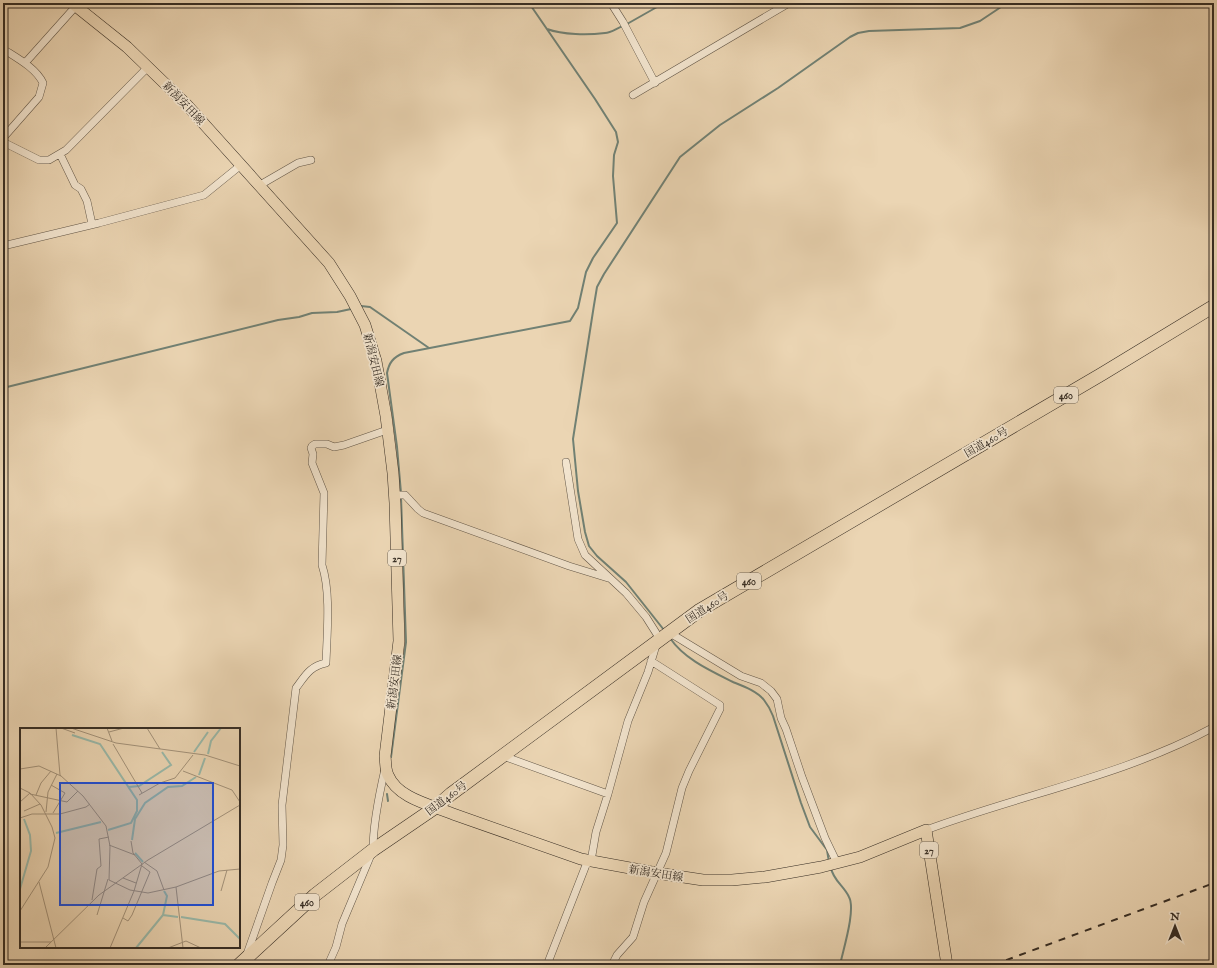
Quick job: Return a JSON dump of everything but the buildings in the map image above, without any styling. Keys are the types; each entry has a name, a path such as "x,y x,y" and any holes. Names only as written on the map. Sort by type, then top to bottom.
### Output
{"highway":[{"name":"国道460号","path":"242,962 314,895 373,850 436,807 707,606 1102,374 1214,306"}],"main road":[{"name":"新潟安田線","path":"74,4 148,66 186,104 329,263 355,306 364,325 376,361 386,416 395,495 399,641 385,756 388,775 400,790 423,804 436,807 558,852 591,861 703,880 732,880 765,877 821,867 867,855 926,830"},
{"name":"27","path":"926,830 947,965"}],"street":[{"path":"611,3 623,22 655,83"},
{"path":"633,95 789,3"},
{"path":"24,63 74,4"},
{"path":"3,49 24,63 40,77 43,83 38,97 3,138"},
{"path":"3,142 39,160 49,160 66,150 148,66"},
{"path":"60,154 75,185 81,190 88,201 92,224"},
{"path":"260,186 298,163 311,160"},
{"path":"3,246 204,195 241,165"},
{"path":"242,962 281,860 283,845 282,805 296,688 306,674 317,665 326,663 327,616 325,574 322,565 324,493 312,463 313,454 311,448 315,444 327,444 334,447 344,445 387,430"},
{"path":"566,462 578,539 585,555 626,593 646,617 658,636 741,676 761,683 777,699 781,718 802,777 825,838 837,863"},
{"path":"395,495 405,495 423,513 569,566 610,579"},
{"path":"547,965 586,866 591,861 596,832 628,721 651,661 663,638"},
{"path":"612,965 617,955 633,937 644,902 666,853 682,788 720,709 720,705 651,661"},
{"path":"926,830 962,816 1046,792 1126,766 1162,752 1214,726"},
{"path":"503,756 608,794"},
{"path":"328,965 336,947 342,924 373,850 380,790 386,766"}],"waterway":[{"path":"401,493 397,447 387,373 392,361 397,356 404,353 570,321 578,308 586,272 593,258 617,223 613,176 614,155 618,142 616,132 529,3"},
{"path":"627,24 664,3"},
{"path":"664,630 626,582 597,556 589,546 578,491 573,439 597,287 604,274 680,157 720,125 778,88 850,37 858,33 869,31 960,28 980,21 1007,3"},
{"path":"547,29 576,34 591,34 607,33 623,26"},
{"path":"361,306 370,307 429,348"},
{"path":"3,388 278,320 299,317 312,313 337,312 351,309"},
{"path":"391,757 406,642 401,497"},
{"path":"670,638 683,652 698,664 754,691 765,702 773,716 810,827 827,850 829,862"},
{"path":"387,794 388,801"},
{"path":"831,868 834,876 847,893 851,903 850,920 840,965"}],"railway":[{"path":"993,965 1214,883"}]}
